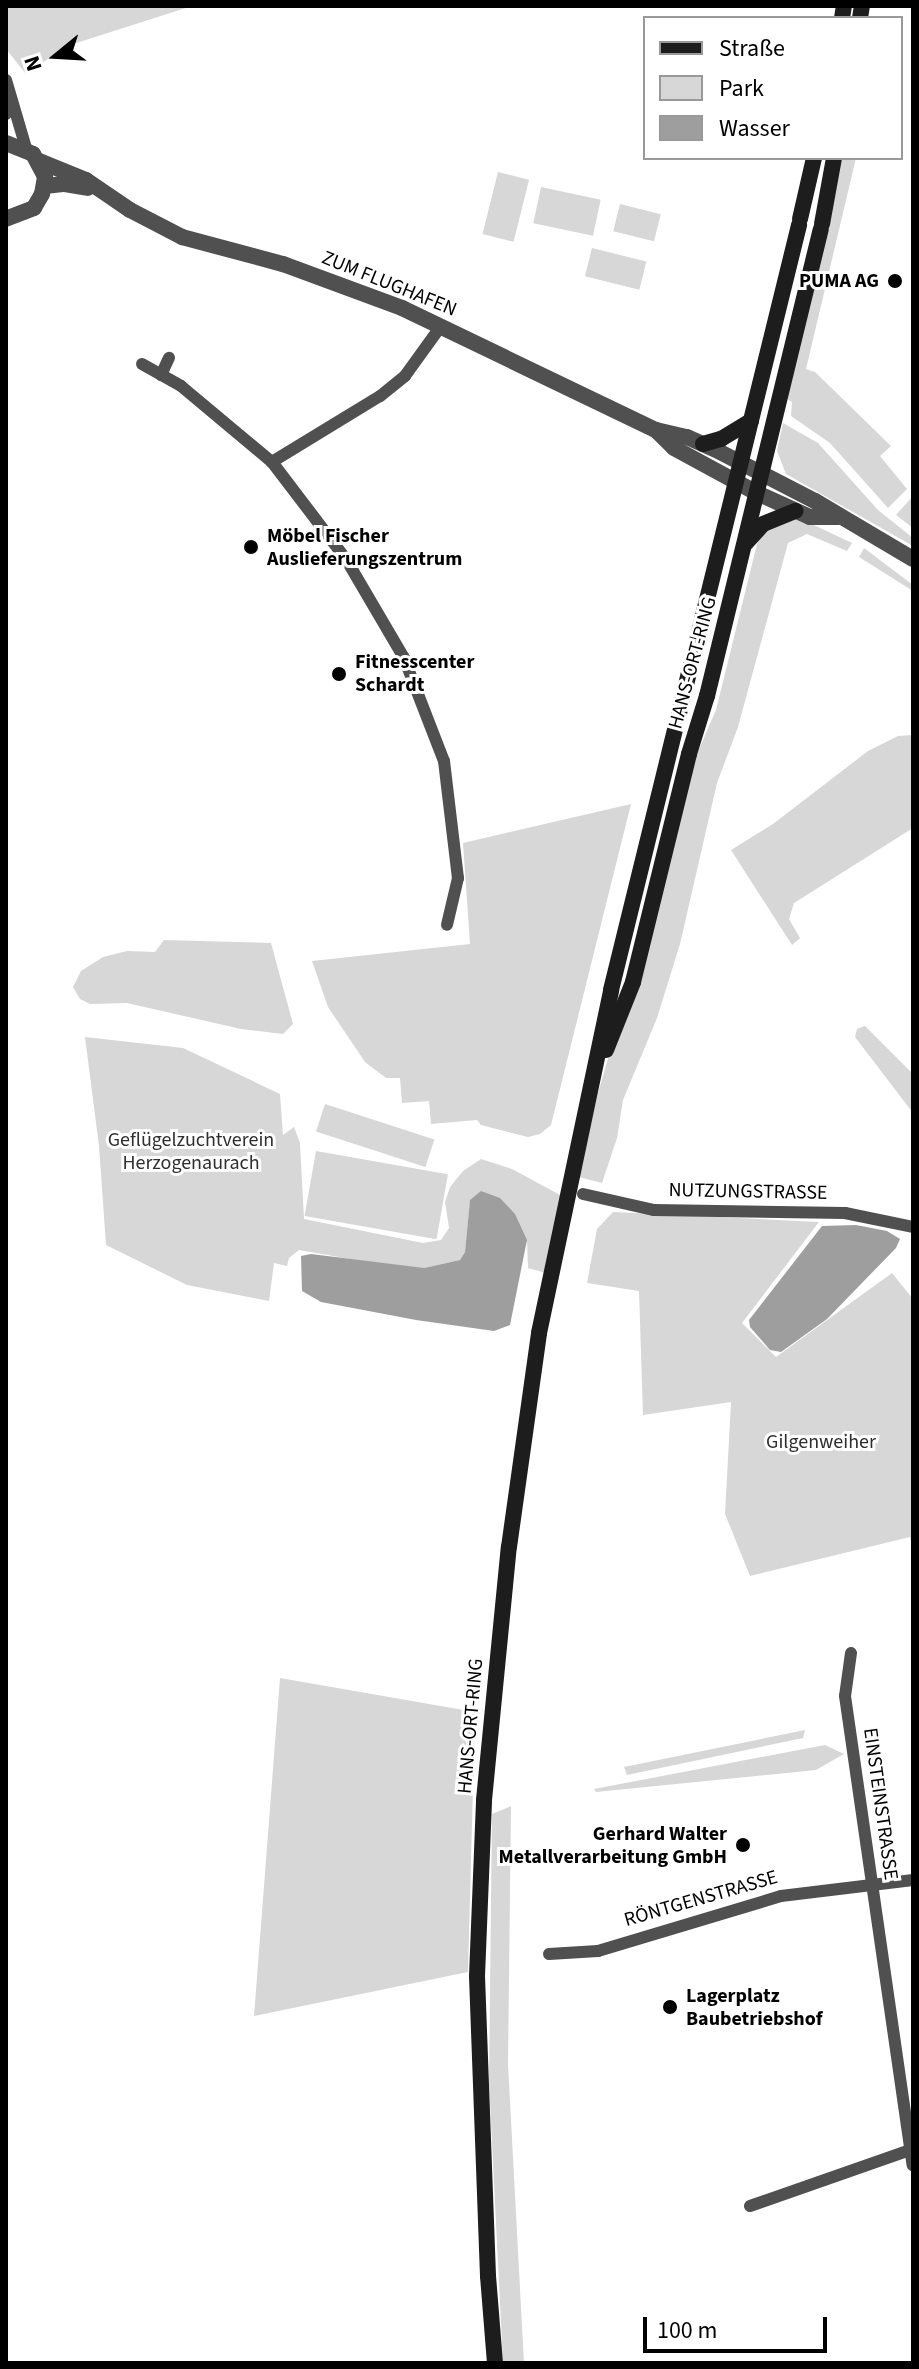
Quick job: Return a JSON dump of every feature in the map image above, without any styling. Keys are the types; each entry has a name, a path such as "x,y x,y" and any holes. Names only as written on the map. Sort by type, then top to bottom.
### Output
{"main road":[{"name":"HANS-ORT-RING","path":"495,2363 488,2276 477,1976 484,1800 511,1532 539,1333 586,1100 814,160"},
{"name":"HANS-ORT-RING","path":"586,1100 633,982 745,544 822,227 834,160"},
{"path":"695,440 721,439 751,421"},
{"path":"745,544 763,524 796,511"}],"street":[{"path":"6,114 8,85"},
{"path":"6,219 34,208 45,186 39,161 26,148 8,85"},
{"path":"6,143 26,148"},
{"name":"ZUM FLUGHAFEN","path":"39,161 86,180 182,237 315,275 441,326 656,430 695,440 815,501 913,559"},
{"name":"ZUM FLUGHAFEN","path":"45,186 75,185 102,191"},
{"path":"272,462 380,396 405,376 441,326"},
{"path":"161,375 169,358"},
{"path":"142,364 181,386 272,462 346,559 404,658 444,761 458,878 447,925"},
{"name":"ZUM FLUGHAFEN","path":"656,430 674,448 757,493 810,517 838,517"},
{"name":"NUTZUNGSTRASSE","path":"583,1194 654,1210 845,1213 913,1227"},
{"name":"EINSTEINSTRASSE","path":"851,1653 845,1696 913,2165"},
{"name":"RÖNTGENSTRASSE","path":"549,1954 598,1951 758,1900 913,1880"},
{"path":"750,2206 910,2150"}],"green space":[{"path":"6,6 192,6 67,46 26,74 6,49"},
{"path":"841,160 856,160 806,369 815,372 891,446 880,456 907,489 888,508 830,443 791,416 792,402 787,399"},
{"path":"498,172 529,180 514,242 483,234"},
{"path":"541,187 601,200 593,236 533,223"},
{"path":"620,204 661,214 654,241 613,231"},
{"path":"592,248 646,262 639,290 585,276"},
{"path":"783,423 818,443 878,510 913,538 913,546 786,474 777,451"},
{"path":"913,496 913,528 896,515"},
{"path":"799,518 852,543 847,551 807,534 788,543 738,727 717,783 680,944 657,1018 623,1100 617,1138 602,1183 579,1177 598,1093 696,756 716,710 757,544 765,530"},
{"path":"864,548 913,585 913,591 859,557"},
{"path":"913,735 913,828 794,903 789,919 800,938 792,945 731,850 773,824 868,751 898,736"},
{"path":"631,804 551,1125 540,1134 528,1137 481,1125 477,1120 431,1124 429,1101 402,1103 400,1078 386,1078 365,1062 328,1007 312,961 470,944 463,843"},
{"path":"164,940 271,943 293,1024 283,1034 241,1029 127,1003 90,1004 80,999 73,987 81,971 103,957 127,951 155,952"},
{"path":"865,1026 913,1074 913,1113 855,1037 857,1029"},
{"name":"Geflügelzuchtverein Herzogenaurach","path":"85,1037 183,1048 280,1094 283,1135 294,1127 300,1143 304,1219 423,1243 441,1240 449,1228 445,1202 450,1187 463,1171 481,1159 512,1169 562,1196 546,1273 528,1268 527,1240 470,1201 465,1252 460,1260 424,1268 395,1267 299,1250 289,1258 287,1266 274,1263 269,1301 187,1285 106,1245 99,1146"},
{"path":"325,1104 434,1140 425,1167 316,1132"},
{"path":"316,1151 448,1174 437,1239 305,1216"},
{"name":"Gilgenweiher","path":"613,1212 819,1222 742,1323 776,1357 892,1273 913,1299 913,1549 910,1537 750,1576 725,1514 731,1402 643,1415 639,1291 587,1283 597,1229"},
{"path":"280,1678 475,1712 468,1972 254,2016"},
{"path":"805,1730 803,1738 627,1775 624,1767"},
{"path":"825,1745 844,1754 816,1770 596,1792 594,1789"},
{"path":"511,1806 508,2064 524,2363 503,2363 489,2082 492,1814"}],"water":[{"path":"481,1191 500,1198 515,1214 527,1240 510,1325 494,1331 416,1320 321,1302 302,1291 301,1256 311,1254 424,1268 460,1260 465,1252 470,1200"},
{"path":"856,1225 887,1231 900,1239 896,1248 827,1319 781,1352 770,1350 750,1327 749,1320 822,1226"}],"place":[{"name":"PUMA AG","path":"895,281"},
{"name":"Möbel Fischer Auslieferungszentrum","path":"251,547"},
{"name":"Fitnesscenter Schardt","path":"339,674"},
{"name":"Gerhard Walter Metallverarbeitung GmbH","path":"743,1845"},
{"name":"Lagerplatz Baubetriebshof","path":"670,2007"}]}
